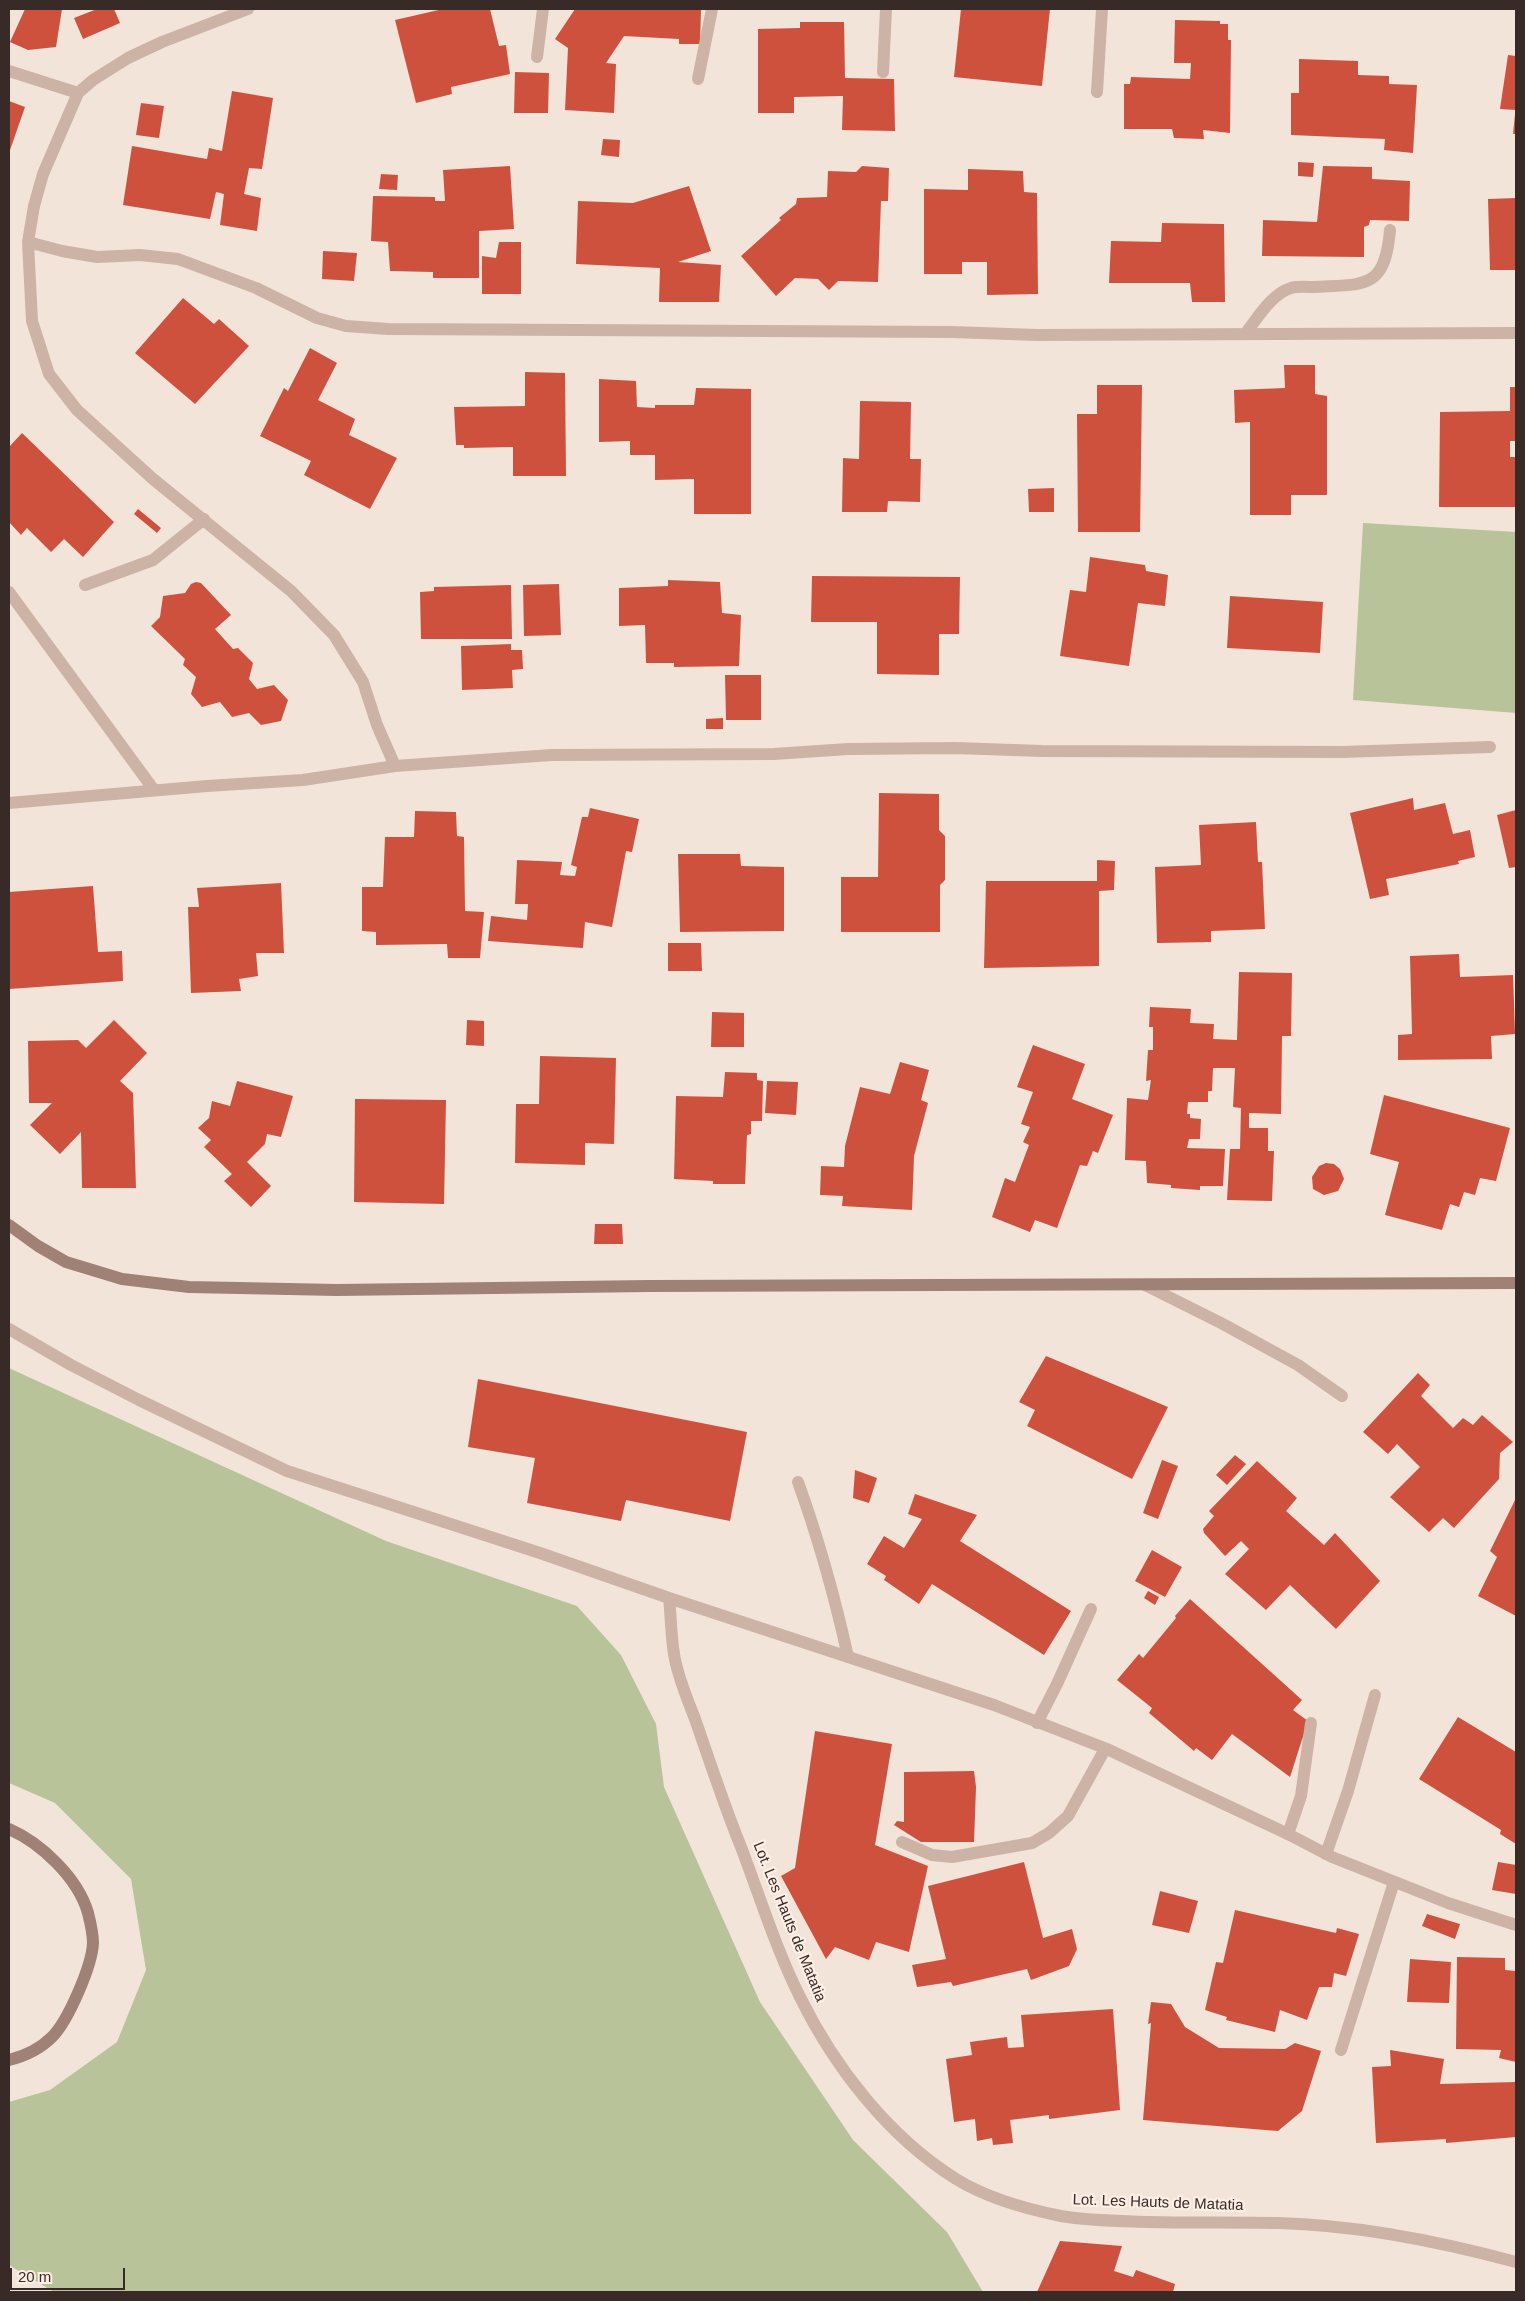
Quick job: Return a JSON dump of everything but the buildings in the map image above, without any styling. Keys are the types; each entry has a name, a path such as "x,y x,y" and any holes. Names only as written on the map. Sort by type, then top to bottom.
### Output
{"main road":[{"path":"9,1225 38,1246 66,1262 122,1279 189,1287 337,1290 650,1286 1516,1283"},
{"path":"9,1829 49,1854 77,1889 88,1912 93,1943 85,1975 70,2010 52,2036 25,2056 9,2060"}],"street":[{"path":"248,9 162,42 128,58 93,80 78,93 42,174 28,242 32,321 49,374 77,410 153,479 291,591 334,636 363,682 377,725 395,766"},
{"path":"537,56 543,9"},
{"path":"698,79 712,9"},
{"path":"883,72 886,9"},
{"path":"1097,92 1102,9"},
{"path":"9,71 78,93"},
{"path":"1244,334 1273,300 1290,288 1339,285 1362,282 1374,278 1383,268 1390,230"},
{"path":"28,242 62,251 97,257 140,256 178,260 256,288 317,318 346,326 388,329 952,332 1037,335 1516,333"},
{"path":"85,585 153,560 204,519"},
{"path":"9,592 154,790"},
{"path":"9,803 154,790 303,780 395,766 552,755 774,754 848,749 956,748 1042,751 1342,752 1408,748 1490,747"},
{"path":"1145,1285 1222,1323 1298,1365 1342,1396"},
{"path":"9,1329 130,1396 287,1471 386,1505 540,1553 848,1658 994,1705 1105,1749 1288,1834 1326,1854 1448,1903 1516,1925"},
{"path":"798,1482 814,1527 836,1602 848,1658"},
{"name":"Lot. Les Hauts de Matatia","path":"669,1598 674,1657 722,1798 798,1994 823,2039 870,2103 934,2163 957,2180 978,2190 1019,2206 1060,2216 1118,2221 1282,2223 1327,2226 1416,2237 1516,2262"},
{"path":"1037,1722 1057,1684 1091,1609"},
{"path":"1326,1854 1348,1790 1375,1695"},
{"path":"1288,1834 1301,1796 1310,1723"},
{"path":"902,1842 932,1855 952,1857 1032,1843 1049,1833 1068,1816 1105,1749"},
{"path":"1341,2050 1394,1882"}],"green space":[{"path":"1363,523 1516,532 1516,713 1353,700"},
{"path":"9,1368 386,1541 577,1606 621,1655 656,1724 664,1787 760,2002 853,2140 947,2232 983,2292 54,2292 9,2265 9,2102 50,2090 117,2042 146,1970 131,1879 55,1803 9,1783"}]}
